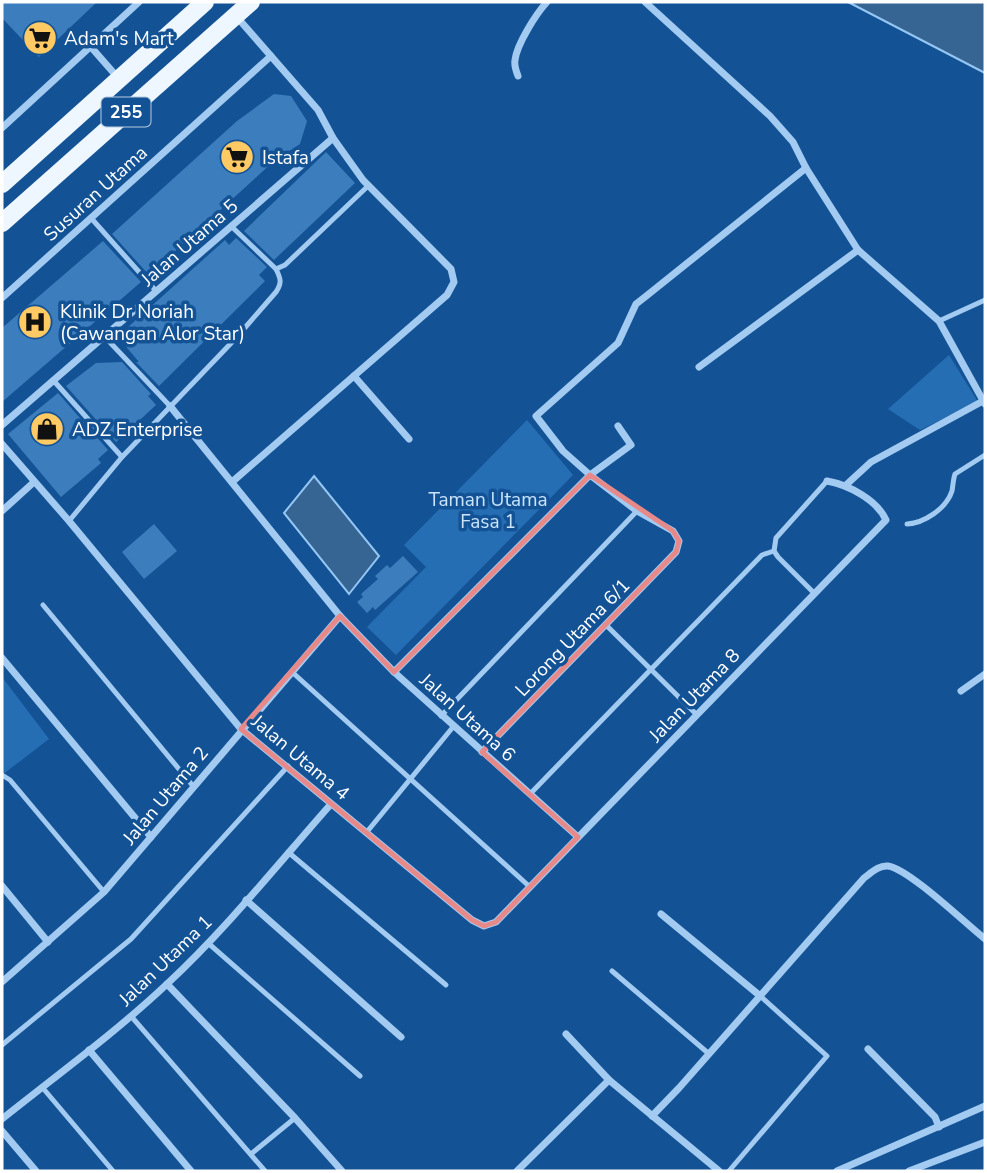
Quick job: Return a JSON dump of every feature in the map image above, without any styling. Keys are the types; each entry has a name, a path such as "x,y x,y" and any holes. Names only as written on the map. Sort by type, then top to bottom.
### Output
{"main road":[{"name":"255","path":"2,184 205,2"},
{"name":"255","path":"2,223 251,2"}],"street":[{"path":"2,128 139,2"},
{"path":"517,76 514,63 517,51 547,2"},
{"path":"645,2 771,116 793,142 806,169 858,250 939,321 984,402 871,461 846,485 827,481"},
{"path":"232,482 447,295 454,282 452,269 368,186 333,138 318,110 235,15"},
{"path":"91,47 119,79"},
{"name":"Susuran Utama","path":"2,298 271,56"},
{"name":"Jalan Utama 5","path":"2,425 333,138"},
{"path":"638,511 563,451 536,416 618,343 636,304 806,169"},
{"path":"699,368 858,250"},
{"path":"354,376 409,439"},
{"path":"170,406 340,616"},
{"path":"394,672 590,475 631,445 618,426"},
{"name":"Jalan Utama 4","path":"2,444 241,729 472,920 484,926"},
{"path":"2,511 34,482"},
{"name":"Jalan Utama 8","path":"484,926 496,922 886,520 882,510 846,485"},
{"name":"Lorong Utama 6/1","path":"482,752 676,552 680,541 673,531 638,511"},
{"name":"Jalan Utama 6","path":"340,616 441,716 578,837"},
{"name":"Jalan Utama 2","path":"2,982 104,892 340,616"},
{"path":"2,658 151,837"},
{"path":"961,691 985,674"},
{"name":"Jalan Utama 1","path":"2,1119 167,984 208,943 331,804"},
{"path":"652,1116 864,878 877,869 887,866 907,875 985,939"},
{"path":"2,886 48,942"},
{"path":"246,900 401,1037"},
{"path":"661,914 759,995"},
{"path":"167,984 342,1171"},
{"path":"566,1034 609,1080 719,1171"},
{"path":"869,1049 935,1117 939,1127"},
{"path":"89,1050 191,1171"},
{"path":"517,1171 609,1080"},
{"path":"836,1171 985,1106"},
{"path":"2,1131 36,1171"},
{"path":"909,1171 985,1142"}],"lane":[{"path":"276,269 285,265 368,186"},
{"path":"91,218 156,290"},
{"path":"69,521 122,457 236,338 281,285 276,269 232,226"},
{"path":"939,321 985,300"},
{"path":"104,336 170,406"},
{"path":"53,380 122,457"},
{"path":"907,524 926,519 943,506 952,491 955,474 985,455"},
{"path":"774,551 776,538 827,481"},
{"path":"441,716 638,511"},
{"path":"774,551 815,594"},
{"path":"530,794 762,555 774,551"},
{"path":"43,605 193,786"},
{"path":"606,625 697,715"},
{"path":"292,672 530,887"},
{"path":"366,833 453,727"},
{"path":"2,1045 131,939 288,766"},
{"path":"2,775 10,780 104,892"},
{"path":"289,852 446,985"},
{"path":"208,943 360,1076"},
{"path":"612,971 708,1053"},
{"path":"729,1171 827,1056 759,995"},
{"path":"131,1016 265,1171"},
{"path":"42,1087 113,1171"},
{"path":"251,1154 295,1118"}],"highlighted area":[{"path":"590,475 673,531 679,541 676,552 482,752 578,837 496,922 484,926 472,920 241,729 340,616 394,672"}],"green space":[{"path":"949,355 978,402 920,430 888,409"},
{"name":"Taman Utama Fasa 1","path":"527,420 573,475 396,655 367,627 426,567 404,545"},
{"path":"2,677 49,739 2,775"}],"shaded area":[{"path":"848,2 985,2 985,73"},
{"path":"314,476 379,556 349,594 284,513"}],"building":[{"name":"Adam's Mart","path":"2,2 97,2 39,57 2,18"},
{"path":"274,94 291,96 307,121 300,144 274,161 149,275 112,234 237,121"},
{"path":"326,152 355,183 274,260 244,231"},
{"path":"236,238 267,267 259,275 265,281 159,386 136,362 139,362 123,343 127,328 225,240 229,245"},
{"path":"103,241 141,282 2,402 2,328"},
{"path":"122,362 151,394 148,396 156,405 116,442 66,386 96,363"},
{"path":"58,393 108,450 98,459 101,463 61,497 8,434"},
{"path":"154,524 177,551 144,579 122,552"},
{"path":"403,556 418,572 375,610 373,607 367,613 357,602 363,597 361,594 378,579 375,576 387,565 390,568"}],"place":[{"name":"Adam's Mart","path":"40,38"},
{"name":"Istafa","path":"237,157"},
{"name":"Klinik Dr Noriah (Cawangan Alor Star)","path":"35,322"},
{"name":"ADZ Enterprise","path":"47,429"}]}
